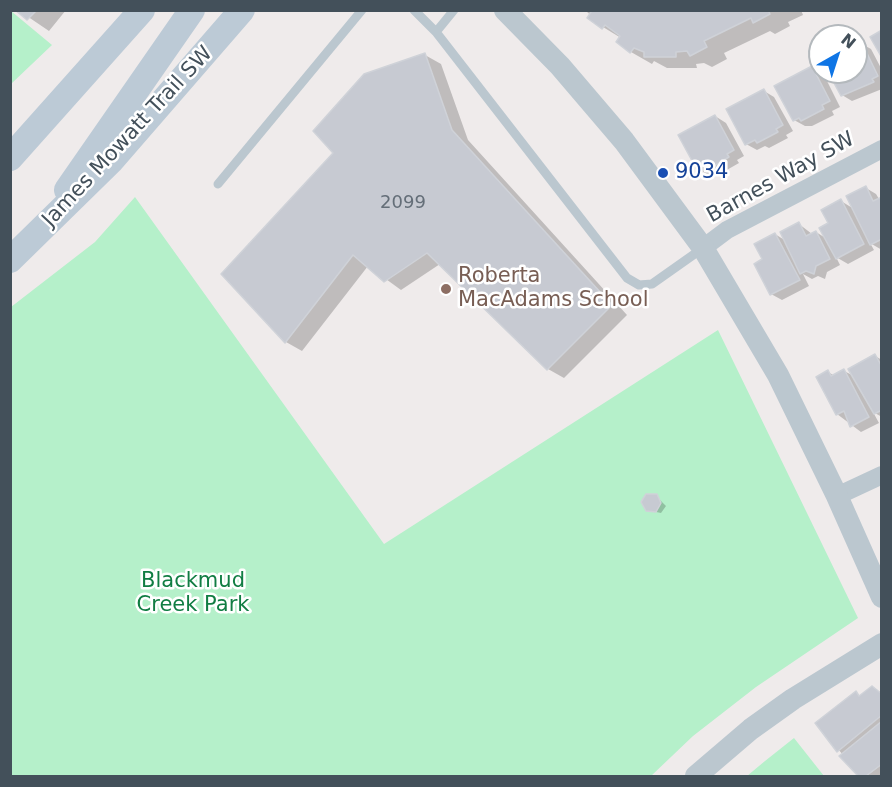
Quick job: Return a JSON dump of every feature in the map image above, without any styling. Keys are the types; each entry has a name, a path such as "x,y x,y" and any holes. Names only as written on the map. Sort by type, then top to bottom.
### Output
{"main road":[{"path":"10,158 101,59 142,10"},
{"path":"37,235 192,10"},
{"name":"James Mowatt Trail SW","path":"10,260 111,161 242,10"}],"street":[{"path":"505,10 560,66 624,141 703,248 778,375 837,495 882,597"},
{"name":"Barnes Way SW","path":"703,248 727,230 882,149"},
{"path":"837,495 882,475"},
{"path":"696,777 751,729 793,699 882,644"}],"lane":[{"path":"218,184 362,10"},
{"path":"414,10 436,32 627,278 639,285 652,284 703,248"},
{"path":"436,32 454,10"}],"green space":[{"path":"11,11 52,45 11,84"},
{"name":"Blackmud Creek Park","path":"135,197 384,544 718,330 858,618 756,687 693,736 651,776 11,776 11,307 95,242"},
{"path":"794,738 824,776 747,776 765,761"}],"building":[{"path":"15,10 37,10 27,20"},
{"path":"589,10 768,10 770,14 753,23 751,18 704,41 707,47 690,56 687,51 676,52 676,57 644,57 644,52 634,48 630,53 616,42 620,36 605,25 602,29 587,18 591,12"},
{"path":"882,30 882,58 870,37"},
{"path":"425,53 452,130 612,305 547,370 427,253 384,282 353,255 285,343 221,274 333,153 313,131 364,74"},
{"path":"868,55 878,76 872,79 874,82 841,96 834,84 868,84"},
{"path":"808,68 808,84 821,84 830,101 822,105 824,109 801,121 799,118 793,121 774,86"},
{"path":"764,89 783,125 776,129 778,132 757,143 755,140 745,145 726,109"},
{"path":"715,115 734,150 727,154 729,157 707,170 705,166 697,170 678,135"},
{"path":"866,186 873,201 882,197 882,239 870,245 846,196"},
{"path":"841,199 864,244 836,259 819,228 828,223 821,210"},
{"path":"799,222 806,236 816,231 830,259 816,266 814,274 806,271 800,274 780,232"},
{"path":"775,233 800,280 770,295 754,264 762,259 754,244"},
{"path":"875,354 882,367 882,410 874,414 848,369"},
{"path":"844,369 869,417 850,427 844,411 836,415 816,377 828,370 831,376"},
{"path":"646,494 657,494 661,503 656,512 646,511 641,502"},
{"path":"872,686 882,694 882,715 837,752 815,723 856,691 859,696"},
{"path":"882,721 882,764 866,776 858,776 839,756"}],"place":[{"name":"9034","path":"663,173"},
{"name":"Roberta MacAdams School","path":"446,289"}]}
